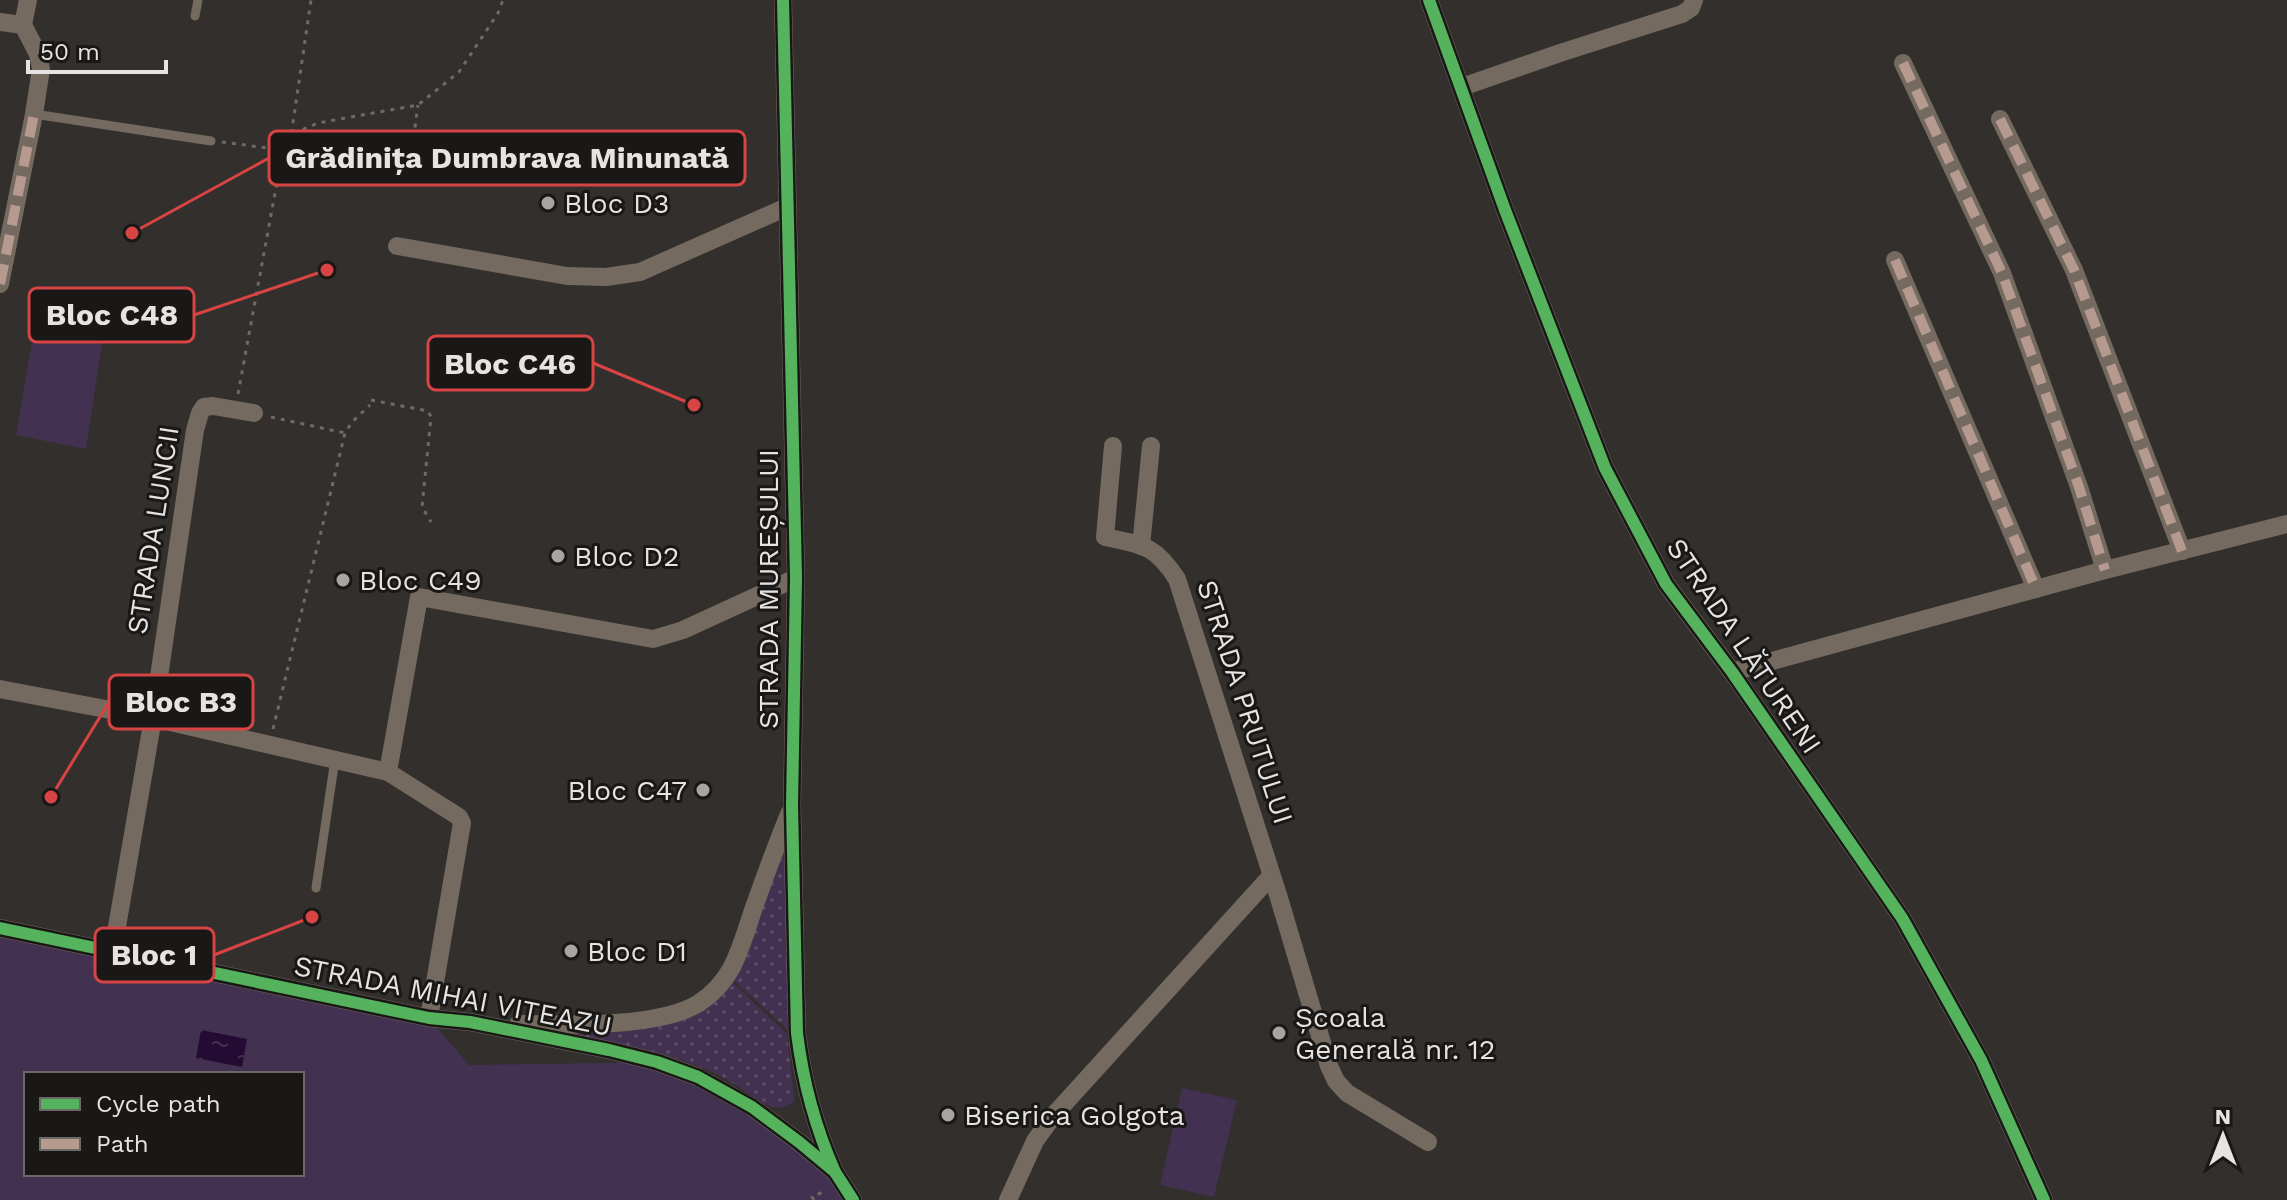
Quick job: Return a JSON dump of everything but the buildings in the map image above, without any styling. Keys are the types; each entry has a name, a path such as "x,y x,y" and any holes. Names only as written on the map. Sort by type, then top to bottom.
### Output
{"street":[{"path":"0,284 41,69 38,54 23,25 28,0"},
{"name":"STRADA MUREȘULUI","path":"783,0 796,578 792,806 797,1033 812,1116 835,1172"},
{"name":"STRADA LĂTURENI","path":"1429,0 1505,210 1605,468 1666,584 1732,672 1902,918 1981,1060 2044,1200"},
{"path":"1462,87 1682,14 1691,8 1694,0"},
{"path":"0,22 23,25"},
{"path":"1903,63 2002,273 2079,487 2105,570"},
{"path":"2000,119 2074,270 2182,551"},
{"path":"397,246 567,276 625,275 654,267 787,207"},
{"path":"1895,260 2036,589"},
{"name":"STRADA LUNCII","path":"113,950 153,718 195,430 204,407 254,413"},
{"name":"STRADA PRUTULUI","path":"1113,446 1105,537 1156,552 1177,579 1323,1051 1336,1081 1347,1093 1428,1142"},
{"path":"1141,546 1151,446"},
{"name":"STRADA LĂTURENI","path":"1732,672 2105,570 2287,524"},
{"path":"388,772 419,597 653,639 683,630 796,578"},
{"path":"0,689 153,718 388,772 459,817 462,823 429,1018"},
{"name":"STRADA MUREȘULUI","path":"470,1022 607,1023 663,1016 699,1003 717,988 738,953 792,806"},
{"path":"1008,1200 1035,1141 1053,1116 1271,876"},
{"name":"STRADA MIHAI VITEAZU","path":"0,928 429,1018 470,1022 657,1062 689,1073 752,1107 835,1172 853,1200"}],"lane":[{"path":"195,16 198,0"},
{"path":"34,114 211,141"},
{"path":"316,888 335,759"}],"path":[{"path":"290,143 311,0"},
{"path":"235,410 283,150 304,129 318,123 418,105 459,72 498,13 503,0"},
{"path":"408,177 418,105"},
{"path":"211,141 283,150"},
{"path":"269,744 345,433 370,402 428,411 431,417 422,507 431,522"},
{"path":"254,413 345,433"}],"shaded area":[{"path":"37,313 105,324 86,449 16,435"},
{"path":"779,850 787,851 787,1029 730,977"},
{"path":"0,928 429,1018 469,1065 657,1062 752,1107 853,1200 0,1200"},
{"path":"729,979 787,1034 794,1097 789,1105 779,1108 769,1106 718,1075 672,1057 543,1028 642,1027"},
{"path":"1182,1088 1237,1100 1214,1197 1160,1185"}],"water":[{"path":"201,1030 247,1039 242,1067 196,1058"}],"marked path":[{"path":"1903,63 2002,273 2079,487 2105,570"},
{"path":"0,284 34,114"},
{"path":"2000,119 2074,270 2182,551"},
{"path":"1895,260 2036,589"}],"cycle path":[{"path":"783,0 796,578 792,806 797,1033 811,1104 835,1172"},
{"path":"1429,0 1505,210 1605,468 1666,584 1732,672 1902,918 1981,1060 2044,1200"},
{"path":"0,928 429,1018 470,1022 657,1062 698,1077 752,1107 835,1172 853,1200"}],"place":[{"name":"Bloc D3","path":"548,203"},
{"name":"Grădinița Dumbrava Minunată","path":"132,233"},
{"name":"Bloc C48","path":"327,270"},
{"name":"Bloc C46","path":"694,405"},
{"name":"Bloc D2","path":"558,556"},
{"name":"Bloc C49","path":"343,580"},
{"name":"Bloc C47","path":"703,790"},
{"name":"Bloc B3","path":"51,797"},
{"name":"Bloc 1","path":"312,917"},
{"name":"Bloc D1","path":"571,951"},
{"name":"Școala Generală nr. 12","path":"1279,1033"},
{"name":"Biserica Golgota","path":"948,1115"}]}
